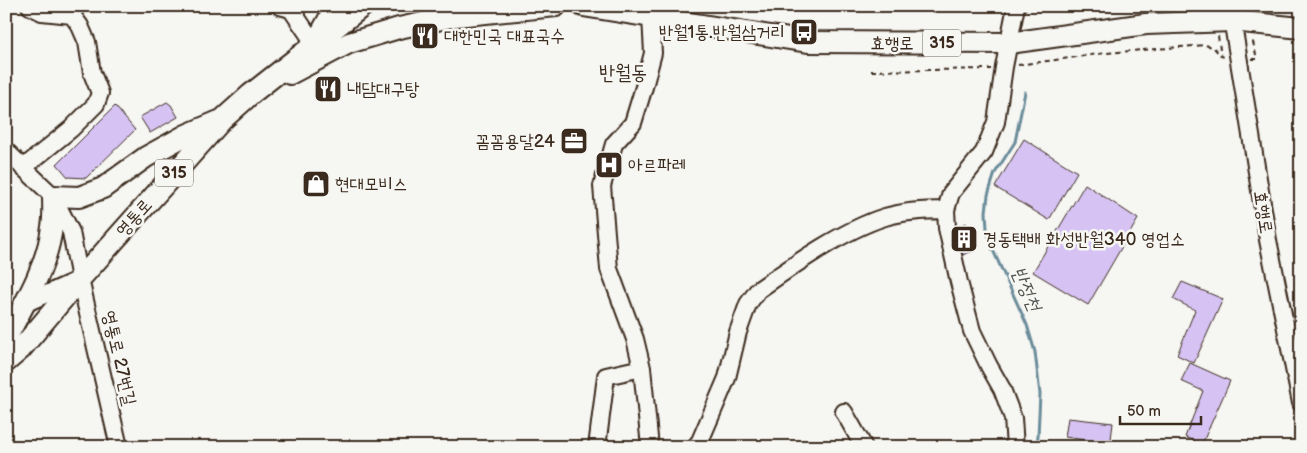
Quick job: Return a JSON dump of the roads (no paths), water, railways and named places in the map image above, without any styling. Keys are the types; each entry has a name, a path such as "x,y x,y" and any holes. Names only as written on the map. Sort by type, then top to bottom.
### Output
{"main road":[{"path":"314,43 332,13 340,6"},
{"name":"영통로","path":"6,362 20,350 80,279 222,120 314,43 363,6"},
{"name":"315","path":"251,94 349,43 399,28 456,16 556,6"},
{"name":"효행로","path":"584,6 652,12 808,42 1009,43 1231,14 1301,28"},
{"path":"6,338 46,256 53,226 53,196 79,197 103,188 146,157 186,135 222,120"}],"street":[{"path":"23,168 71,129 96,104 100,93 92,72 87,42 74,11 42,12 30,6"},
{"path":"280,6 291,9 314,43"},
{"path":"1015,447 1013,418 1002,389 972,331 947,228 946,210 951,194 978,161 991,137 996,122 1016,6"},
{"path":"650,447 642,368 635,339 609,269 602,186 614,144 633,123 636,114 652,53 652,12"},
{"name":"효행로","path":"1231,14 1268,240 1301,402"},
{"path":"6,151 53,196"},
{"name":"영통로 27번길","path":"53,196 71,232 119,447"},
{"path":"695,447 700,441 727,378 738,332 748,304 758,290 850,232 885,217 918,210 946,210"},
{"path":"24,304 80,279"},
{"path":"597,447 606,376 642,368"},
{"path":"844,412 864,447"}],"waterway":[{"name":"반정천","path":"1025,92 1015,142 995,173 988,195 986,212 987,229 992,248 1027,325 1035,352 1040,394 1036,447"}],"place":[{"name":"반월1통.반월삼거리","path":"804,32"},
{"name":"대한민국 대표국수","path":"425,36"},
{"name":"내담대구탕","path":"328,89"},
{"name":"꼼꼼용달24","path":"574,141"},
{"name":"아르파레","path":"609,165"},
{"name":"현대모비스","path":"316,184"},
{"name":"경동택배 화성반월340 영업소","path":"964,239"}],"district":[{"name":"반월동","path":"623,73"}]}
